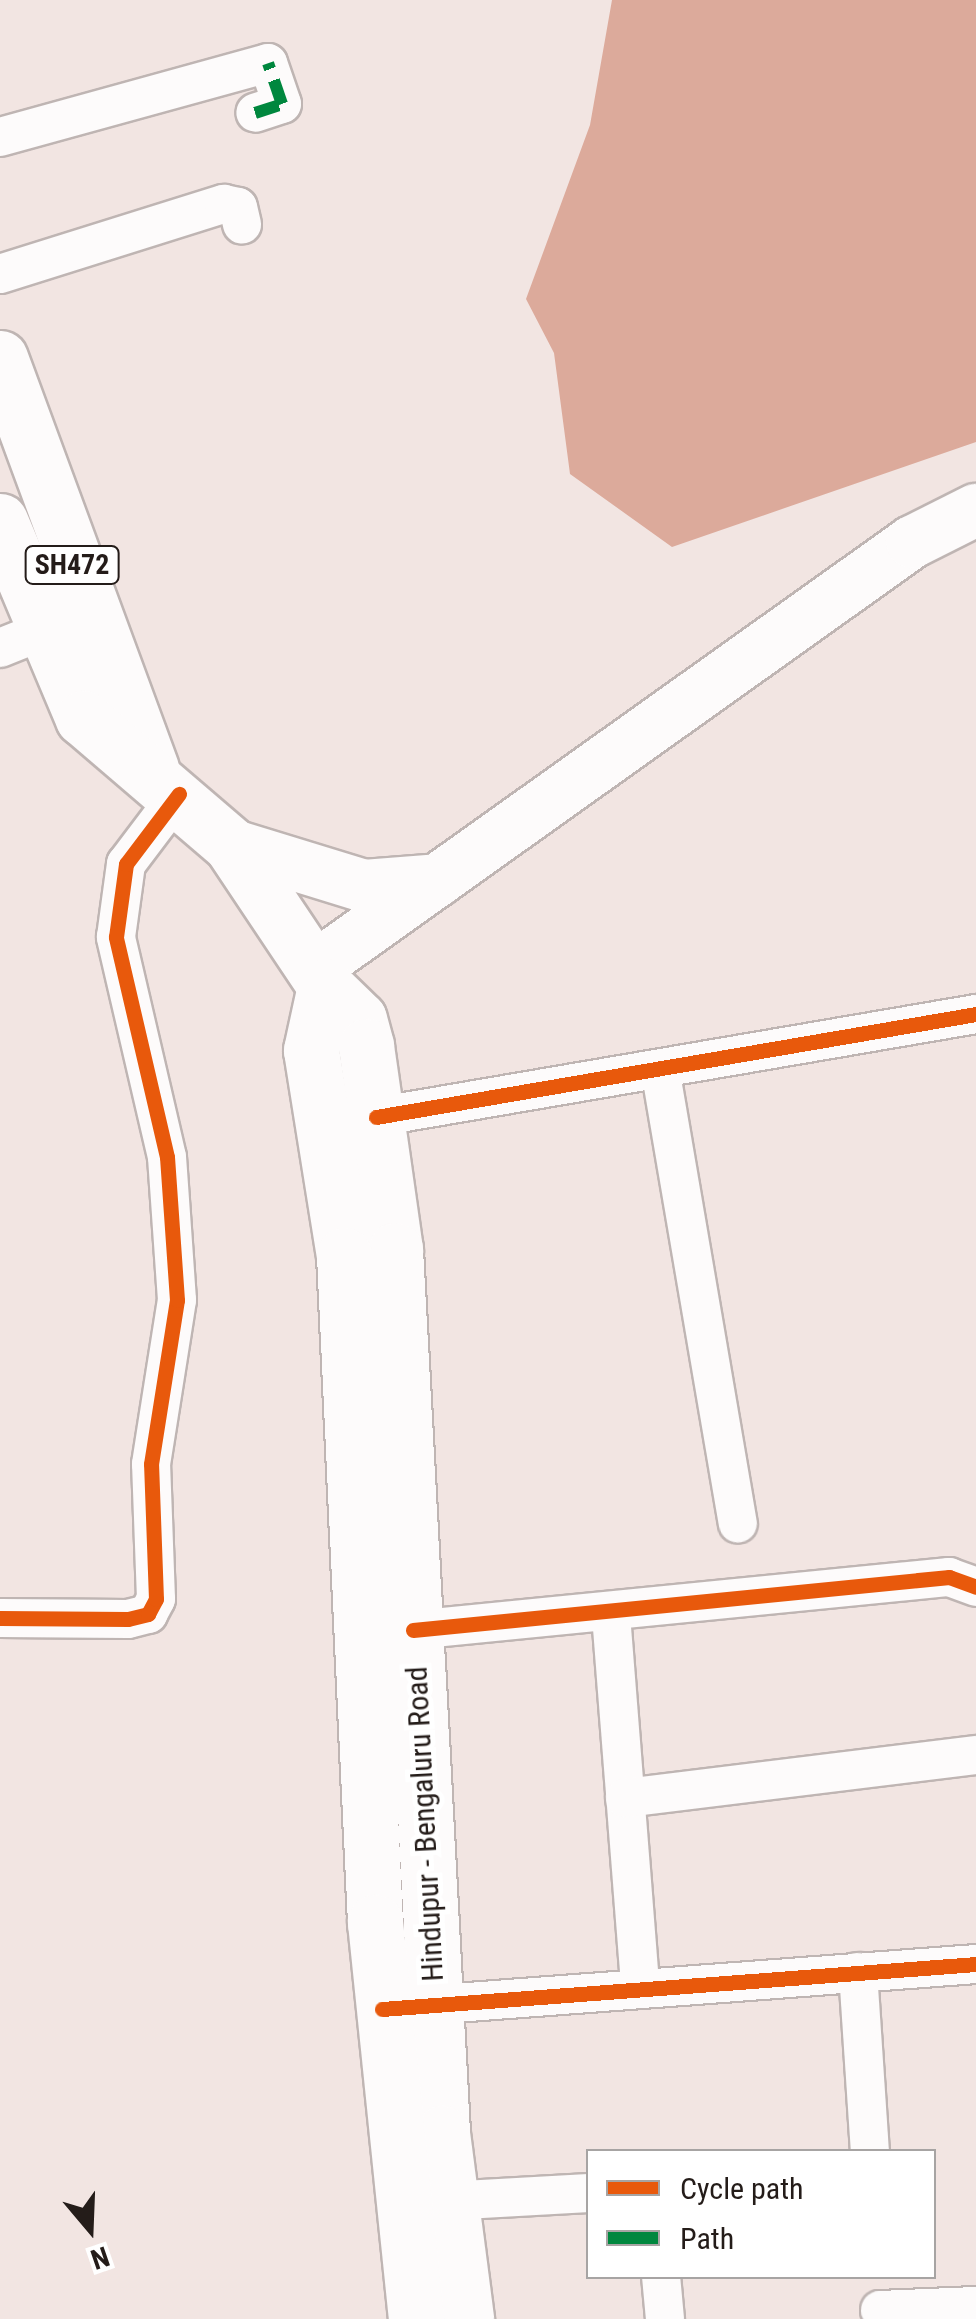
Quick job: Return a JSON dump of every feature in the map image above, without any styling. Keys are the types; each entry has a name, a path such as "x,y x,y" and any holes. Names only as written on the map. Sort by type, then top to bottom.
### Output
{"main road":[{"name":"Hindupur - Bengaluru Road","path":"0,358 44,630"},
{"path":"321,976 439,880 912,542 976,510"},
{"name":"Hindupur - Bengaluru Road","path":"0,521 44,630 165,782 231,846 321,976 359,1019 395,1250 414,1630 409,2006"},
{"path":"231,846 364,886 439,880"},
{"name":"Hindupur - Bengaluru Road","path":"321,976 311,1050 345,1274 427,2202 416,2319"},
{"name":"Hindupur - Bengaluru Road","path":"427,2202 466,2319"}],"street":[{"path":"0,138 268,63 282,104 255,113"},
{"path":"0,274 224,204 238,208 242,226"},
{"path":"0,1618 128,1618 156,1600 151,1464 177,1300 167,1157 116,936 126,864 165,782"},
{"path":"376,1118 661,1074 976,1014"},
{"path":"661,1074 738,1524"},
{"path":"414,1630 611,1615 949,1577 976,1588"},
{"path":"611,1615 640,1988"},
{"path":"625,1798 976,1754"},
{"path":"409,2006 976,1964"},
{"path":"858,1972 870,2149"},
{"path":"427,2202 586,2193"},
{"path":"661,2279 665,2319"},
{"path":"880,2302 976,2306"}],"shaded area":[{"path":"612,0 976,0 976,442 672,547 570,474 554,353 526,299 590,125"}],"marked path":[{"path":"255,113 282,104 268,63"}],"cycle path":[{"path":"0,1618 128,1619 148,1614 156,1599 151,1464 177,1300 167,1157 116,937 126,864 179,794"},
{"path":"376,1117 976,1014"},
{"path":"413,1630 949,1577 976,1587"},
{"path":"382,2009 976,1964"}]}
